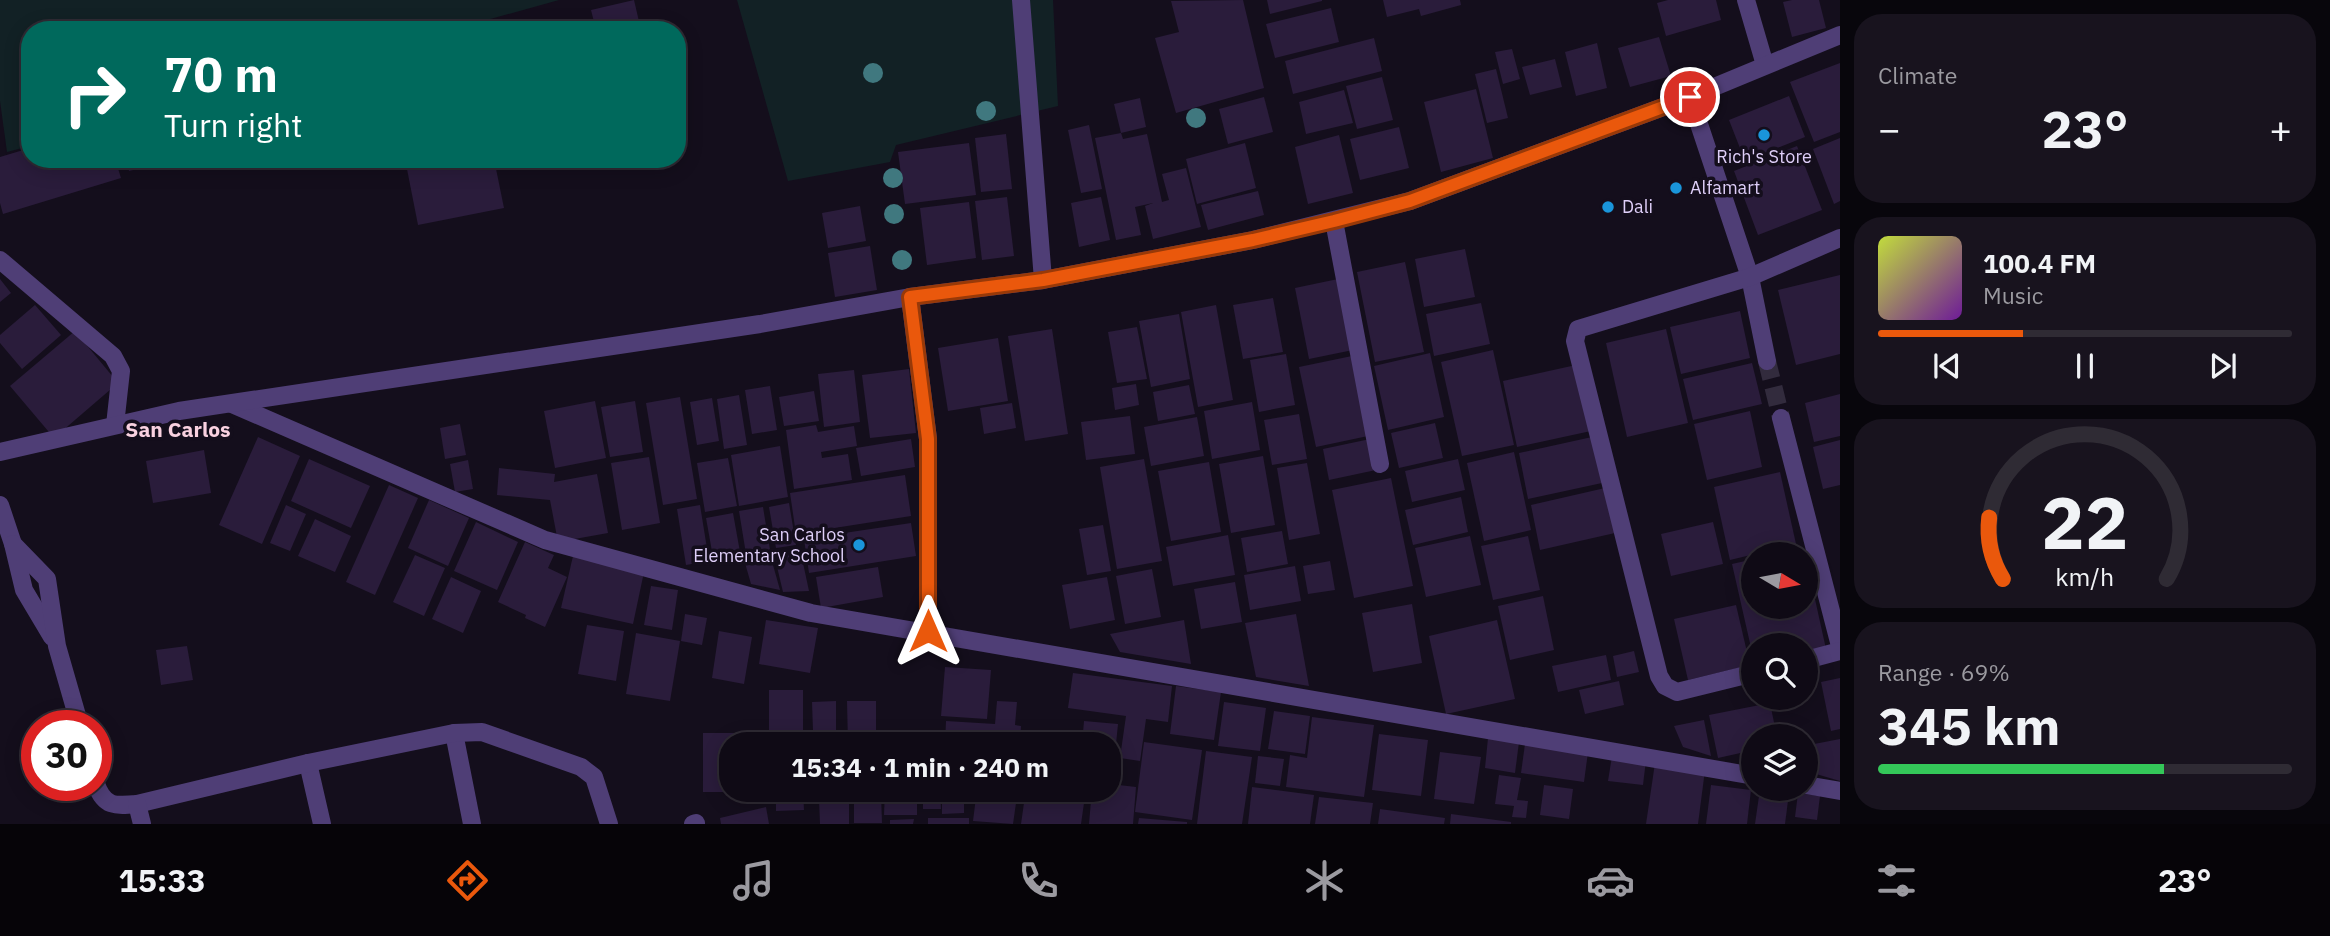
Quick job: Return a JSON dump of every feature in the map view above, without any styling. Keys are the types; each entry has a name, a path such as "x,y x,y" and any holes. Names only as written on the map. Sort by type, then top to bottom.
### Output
{"street":[{"path":"1021,0 1043,280"},
{"path":"1746,0 1765,65"},
{"path":"0,452 179,411 760,324 910,297 1043,280 1253,240 1410,201 1690,97 1840,34"},
{"path":"1690,97 1751,277 1766,361"},
{"path":"1334,221 1380,464"},
{"path":"1741,676 1677,692 1665,686 1659,676 1575,341 1578,329 1751,277 1840,238"},
{"path":"0,260 113,356 121,371 115,425"},
{"path":"910,297 928,439 928,631"},
{"path":"232,404 545,540 811,613 928,631 1741,774"},
{"path":"1781,418 1840,649 1818,656"},
{"path":"0,505 24,590 57,646"},
{"path":"13,544 47,579 57,646 75,710"},
{"path":"106,801 137,804 308,763 454,733 482,732 581,767 594,777 609,824"},
{"path":"454,733 472,824"},
{"path":"308,763 322,824"},
{"path":"1818,787 1840,791"},
{"path":"137,804 142,824"}],"shaded area":[{"path":"0,0 559,0 483,21 21,21 21,148 7,152 0,101"},
{"path":"737,0 1053,0 1058,106 896,145 890,162 788,181"}],"building":[{"path":"634,0 639,21 594,21 591,10"},
{"path":"1243,0 1264,88 1176,113 1155,38 1179,32 1171,1"},
{"path":"1267,0 1322,0 1322,1 1270,14"},
{"path":"1383,0 1460,0 1461,5 1421,16 1419,9 1387,17"},
{"path":"1668,0 1716,0 1721,20 1666,36 1657,3"},
{"path":"1819,0 1826,28 1792,37 1783,2"},
{"path":"1331,8 1339,42 1275,58 1266,24"},
{"path":"1659,37 1671,76 1630,87 1618,48"},
{"path":"1374,38 1382,71 1293,94 1285,61"},
{"path":"1597,43 1607,88 1576,96 1565,52"},
{"path":"1512,49 1520,79 1503,84 1495,52"},
{"path":"1555,59 1562,87 1530,95 1522,67"},
{"path":"1840,63 1840,132 1814,142 1790,82"},
{"path":"1496,69 1508,118 1487,123 1475,74"},
{"path":"1382,77 1393,120 1357,129 1346,86"},
{"path":"1476,89 1493,158 1441,172 1424,102"},
{"path":"1344,90 1353,123 1306,134 1299,102"},
{"path":"1789,96 1805,137 1745,161 1729,120"},
{"path":"1264,97 1273,132 1228,144 1219,109"},
{"path":"1140,98 1146,127 1121,133 1114,104"},
{"path":"1089,125 1102,189 1081,193 1068,130"},
{"path":"1399,127 1409,168 1360,180 1350,139"},
{"path":"1121,133 1123,139 1147,134 1162,202 1169,200 1162,174 1186,168 1201,227 1153,239 1145,206 1153,203 1135,207 1141,235 1116,240 1095,138"},
{"path":"1006,134 1012,189 981,192 975,138"},
{"path":"1339,135 1353,193 1308,204 1295,147"},
{"path":"1840,138 1840,201 1834,204 1813,149"},
{"path":"969,143 976,195 905,204 898,152"},
{"path":"1245,143 1256,188 1197,204 1186,159"},
{"path":"1797,146 1822,210 1758,235 1734,171"},
{"path":"21,151 21,168 118,168 121,178 3,214 0,203 0,157"},
{"path":"407,168 496,168 504,208 418,225"},
{"path":"1258,191 1264,215 1208,230 1201,205"},
{"path":"1007,197 1014,256 982,260 975,201"},
{"path":"1101,197 1110,240 1079,247 1071,203"},
{"path":"969,202 976,258 927,265 920,208"},
{"path":"860,206 866,241 828,248 822,213"},
{"path":"870,246 877,290 835,297 828,253"},
{"path":"1465,249 1475,297 1424,307 1415,259"},
{"path":"1405,262 1424,352 1375,362 1357,272"},
{"path":"1840,275 1840,354 1796,365 1778,290"},
{"path":"0,279 11,293 0,302"},
{"path":"1338,279 1353,350 1309,359 1295,288"},
{"path":"1273,298 1283,352 1243,359 1233,305"},
{"path":"1481,303 1490,344 1434,356 1426,314"},
{"path":"35,305 61,335 22,369 0,343 0,335"},
{"path":"1216,305 1233,400 1198,407 1181,312"},
{"path":"1740,311 1750,358 1681,374 1670,327"},
{"path":"1179,314 1190,379 1151,387 1139,321"},
{"path":"1137,327 1147,379 1117,383 1108,332"},
{"path":"1052,329 1068,434 1025,441 1008,336"},
{"path":"1666,329 1688,423 1627,437 1606,343"},
{"path":"75,331 118,383 54,438 10,386"},
{"path":"998,338 1008,401 948,411 938,348"},
{"path":"1493,350 1514,445 1462,456 1441,362"},
{"path":"1430,353 1444,417 1388,430 1374,366"},
{"path":"1286,354 1295,405 1259,412 1250,360"},
{"path":"1352,356 1368,436 1316,447 1299,367"},
{"path":"1752,363 1762,404 1693,420 1683,379"},
{"path":"1576,365 1591,431 1517,447 1503,381"},
{"path":"909,369 916,433 870,438 862,375"},
{"path":"854,370 860,422 824,427 818,374"},
{"path":"1136,384 1139,405 1115,410 1112,388"},
{"path":"1189,385 1195,414 1158,421 1153,392"},
{"path":"770,386 777,430 752,434 745,390"},
{"path":"814,391 819,421 784,426 779,397"},
{"path":"1840,394 1840,436 1814,442 1805,403"},
{"path":"739,395 747,445 724,449 717,399"},
{"path":"680,397 697,499 663,505 646,403"},
{"path":"712,398 719,441 697,445 690,402"},
{"path":"595,401 606,458 555,468 544,411"},
{"path":"635,401 643,452 610,457 601,407"},
{"path":"1252,402 1260,450 1212,459 1204,411"},
{"path":"1012,403 1016,428 984,434 980,408"},
{"path":"1750,411 1762,467 1707,480 1694,424"},
{"path":"1299,414 1307,459 1272,465 1264,420"},
{"path":"1130,416 1135,454 1086,460 1081,422"},
{"path":"1197,417 1204,456 1151,466 1144,427"},
{"path":"1435,423 1443,458 1399,468 1391,433"},
{"path":"460,424 466,455 445,459 440,428"},
{"path":"816,425 818,432 854,426 857,446 821,452 822,458 848,454 852,480 794,489 786,430"},
{"path":"258,437 300,456 262,544 219,525"},
{"path":"1592,437 1602,483 1528,499 1519,453"},
{"path":"911,439 915,467 861,476 856,448"},
{"path":"1370,439 1376,470 1329,480 1323,449"},
{"path":"1840,440 1840,485 1823,489 1813,447"},
{"path":"780,446 788,497 739,506 731,455"},
{"path":"204,450 211,493 153,503 146,461"},
{"path":"1514,452 1531,530 1484,541 1467,463"},
{"path":"1263,456 1275,525 1231,533 1219,464"},
{"path":"649,457 660,523 622,530 611,463"},
{"path":"728,458 737,506 705,512 697,463"},
{"path":"309,459 370,486 351,528 291,501"},
{"path":"1144,459 1162,561 1117,569 1100,467"},
{"path":"1458,459 1465,490 1412,502 1405,471"},
{"path":"468,460 473,489 455,492 450,464"},
{"path":"1209,462 1221,532 1171,541 1158,471"},
{"path":"1307,463 1320,534 1289,540 1277,468"},
{"path":"499,468 555,474 554,482 597,474 608,533 558,542 550,500 497,495"},
{"path":"1780,472 1796,542 1741,542 1741,557 1730,560 1714,487"},
{"path":"905,475 911,516 796,534 790,493"},
{"path":"1391,478 1413,586 1354,598 1332,490"},
{"path":"389,485 418,498 375,595 346,582"},
{"path":"1605,488 1615,533 1540,550 1531,505"},
{"path":"1461,497 1468,532 1413,545 1405,510"},
{"path":"429,500 469,518 448,566 408,548"},
{"path":"789,503 796,545 776,548 769,507"},
{"path":"286,505 306,514 290,551 270,543"},
{"path":"700,505 709,561 686,565 677,509"},
{"path":"763,507 770,550 746,554 739,511"},
{"path":"733,513 740,552 713,557 706,518"},
{"path":"315,519 351,536 335,572 298,556"},
{"path":"476,522 518,542 497,590 454,571"},
{"path":"1713,522 1723,564 1671,576 1661,534"},
{"path":"911,523 916,556 809,573 804,539"},
{"path":"1103,525 1111,571 1087,575 1079,529"},
{"path":"1282,531 1288,564 1247,572 1241,538"},
{"path":"1228,535 1235,575 1173,586 1166,547"},
{"path":"1470,536 1481,585 1426,597 1415,548"},
{"path":"1528,536 1540,590 1493,600 1481,546"},
{"path":"525,542 554,555 548,568 567,577 545,627 498,602"},
{"path":"800,549 809,591 783,592 774,554"},
{"path":"415,555 445,568 424,616 393,602"},
{"path":"573,556 644,572 633,624 561,608"},
{"path":"771,558 780,590 751,584 745,563"},
{"path":"1330,561 1335,590 1308,594 1303,566"},
{"path":"1741,562 1741,604 1732,564"},
{"path":"1295,566 1301,601 1250,610 1244,575"},
{"path":"878,567 883,597 821,608 816,577"},
{"path":"1152,569 1161,617 1125,624 1116,576"},
{"path":"451,577 481,591 463,633 432,619"},
{"path":"1107,577 1115,620 1070,629 1062,585"},
{"path":"1235,582 1242,622 1201,629 1194,589"},
{"path":"651,586 678,590 672,630 644,625"},
{"path":"1543,596 1554,650 1510,660 1498,606"},
{"path":"1412,604 1422,663 1373,672 1362,613"},
{"path":"1736,605 1743,633 1741,667 1688,680 1674,619"},
{"path":"1818,613 1826,649 1818,651 1818,633 1748,633 1745,620 1818,620"},
{"path":"685,614 707,618 702,645 681,641"},
{"path":"1296,614 1309,686 1256,677 1245,623"},
{"path":"766,620 818,628 810,673 759,664"},
{"path":"1184,620 1191,664 1120,652 1110,634"},
{"path":"1497,620 1515,699 1446,714 1429,636"},
{"path":"587,625 624,631 616,681 578,674"},
{"path":"719,631 752,637 744,684 712,678"},
{"path":"636,633 680,641 670,701 626,694"},
{"path":"187,646 193,680 161,685 156,650"},
{"path":"1634,651 1639,672 1617,677 1613,656"},
{"path":"1606,655 1611,680 1558,692 1552,666"},
{"path":"945,667 991,670 987,719 941,716"},
{"path":"1073,673 1172,686 1168,722 1146,719 1140,761 1121,758 1126,716 1068,708"},
{"path":"1840,678 1840,729 1831,731 1821,682"},
{"path":"1619,681 1624,705 1585,714 1579,690"},
{"path":"1176,686 1221,692 1214,740 1170,734"},
{"path":"769,690 803,690 803,732 769,732"},
{"path":"836,701 836,730 813,731 812,702"},
{"path":"847,701 876,701 876,732 848,732"},
{"path":"997,701 1017,702 1015,725 1021,726 1021,732 946,732 946,721 995,724"},
{"path":"1224,702 1266,708 1260,751 1218,746"},
{"path":"1741,709 1771,710 1774,724 1741,724 1741,753 1718,758 1709,715"},
{"path":"1274,711 1310,716 1305,754 1268,749"},
{"path":"1312,717 1374,725 1364,797 1286,787 1290,755 1307,758"},
{"path":"1704,720 1711,756 1683,747 1674,726"},
{"path":"1084,721 1118,724 1117,732 1083,732"},
{"path":"703,733 719,733 719,792 703,792"},
{"path":"1379,734 1428,740 1421,796 1372,790"},
{"path":"1488,738 1519,742 1515,773 1485,768"},
{"path":"1840,739 1840,781 1818,775 1818,743"},
{"path":"1144,742 1202,750 1192,820 1135,812"},
{"path":"1525,744 1588,752 1584,782 1521,773"},
{"path":"1206,751 1252,757 1242,824 1197,824"},
{"path":"1440,752 1481,757 1474,804 1434,799"},
{"path":"1258,756 1284,759 1280,786 1255,783"},
{"path":"1612,756 1646,760 1643,785 1608,781"},
{"path":"1655,763 1705,770 1698,824 1646,824"},
{"path":"1499,775 1521,778 1517,800 1528,801 1526,818 1512,817 1514,806 1495,804"},
{"path":"1121,785 1136,787 1133,824 1089,824 1091,802 1121,802"},
{"path":"1544,785 1573,789 1569,819 1540,815"},
{"path":"1711,785 1741,789 1741,801 1750,801 1747,824 1706,824"},
{"path":"1252,787 1314,795 1310,824 1248,824"},
{"path":"1820,796 1817,820 1795,817 1797,801 1818,801"},
{"path":"1319,797 1373,803 1370,824 1315,824"},
{"path":"1758,801 1788,801 1785,824 1755,824"},
{"path":"776,802 804,802 804,810 776,811"},
{"path":"819,802 849,802 849,824 820,824"},
{"path":"854,802 881,802 882,823 854,823"},
{"path":"884,802 917,802 917,815 884,815"},
{"path":"923,802 941,802 941,809 923,809"},
{"path":"942,802 964,802 964,813 942,814"},
{"path":"975,802 1016,802 1013,824 973,821"},
{"path":"1024,802 1084,802 1081,824 1021,824"},
{"path":"766,807 769,824 721,824 720,818"},
{"path":"1380,809 1445,818 1444,824 1378,824"},
{"path":"1451,814 1511,822 1511,824 1450,824"},
{"path":"928,818 969,818 969,824 928,824"},
{"path":"1139,818 1187,822 1187,824 1138,824"},
{"path":"914,819 913,824 890,824 890,820"}],"tunnel":[{"path":"1767,361 1781,418"}],"place":[{"name":"Rich's Store","path":"1764,135"},
{"name":"Alfamart","path":"1676,188"},
{"name":"Dali","path":"1608,207"},
{"name":"San Carlos Elementary School","path":"859,545"}],"district":[{"name":"San Carlos","path":"178,430"}],"route":[{"path":"928,631 927,414 910,297 1043,280 1253,240 1334,221 1410,201 1690,97"}]}
